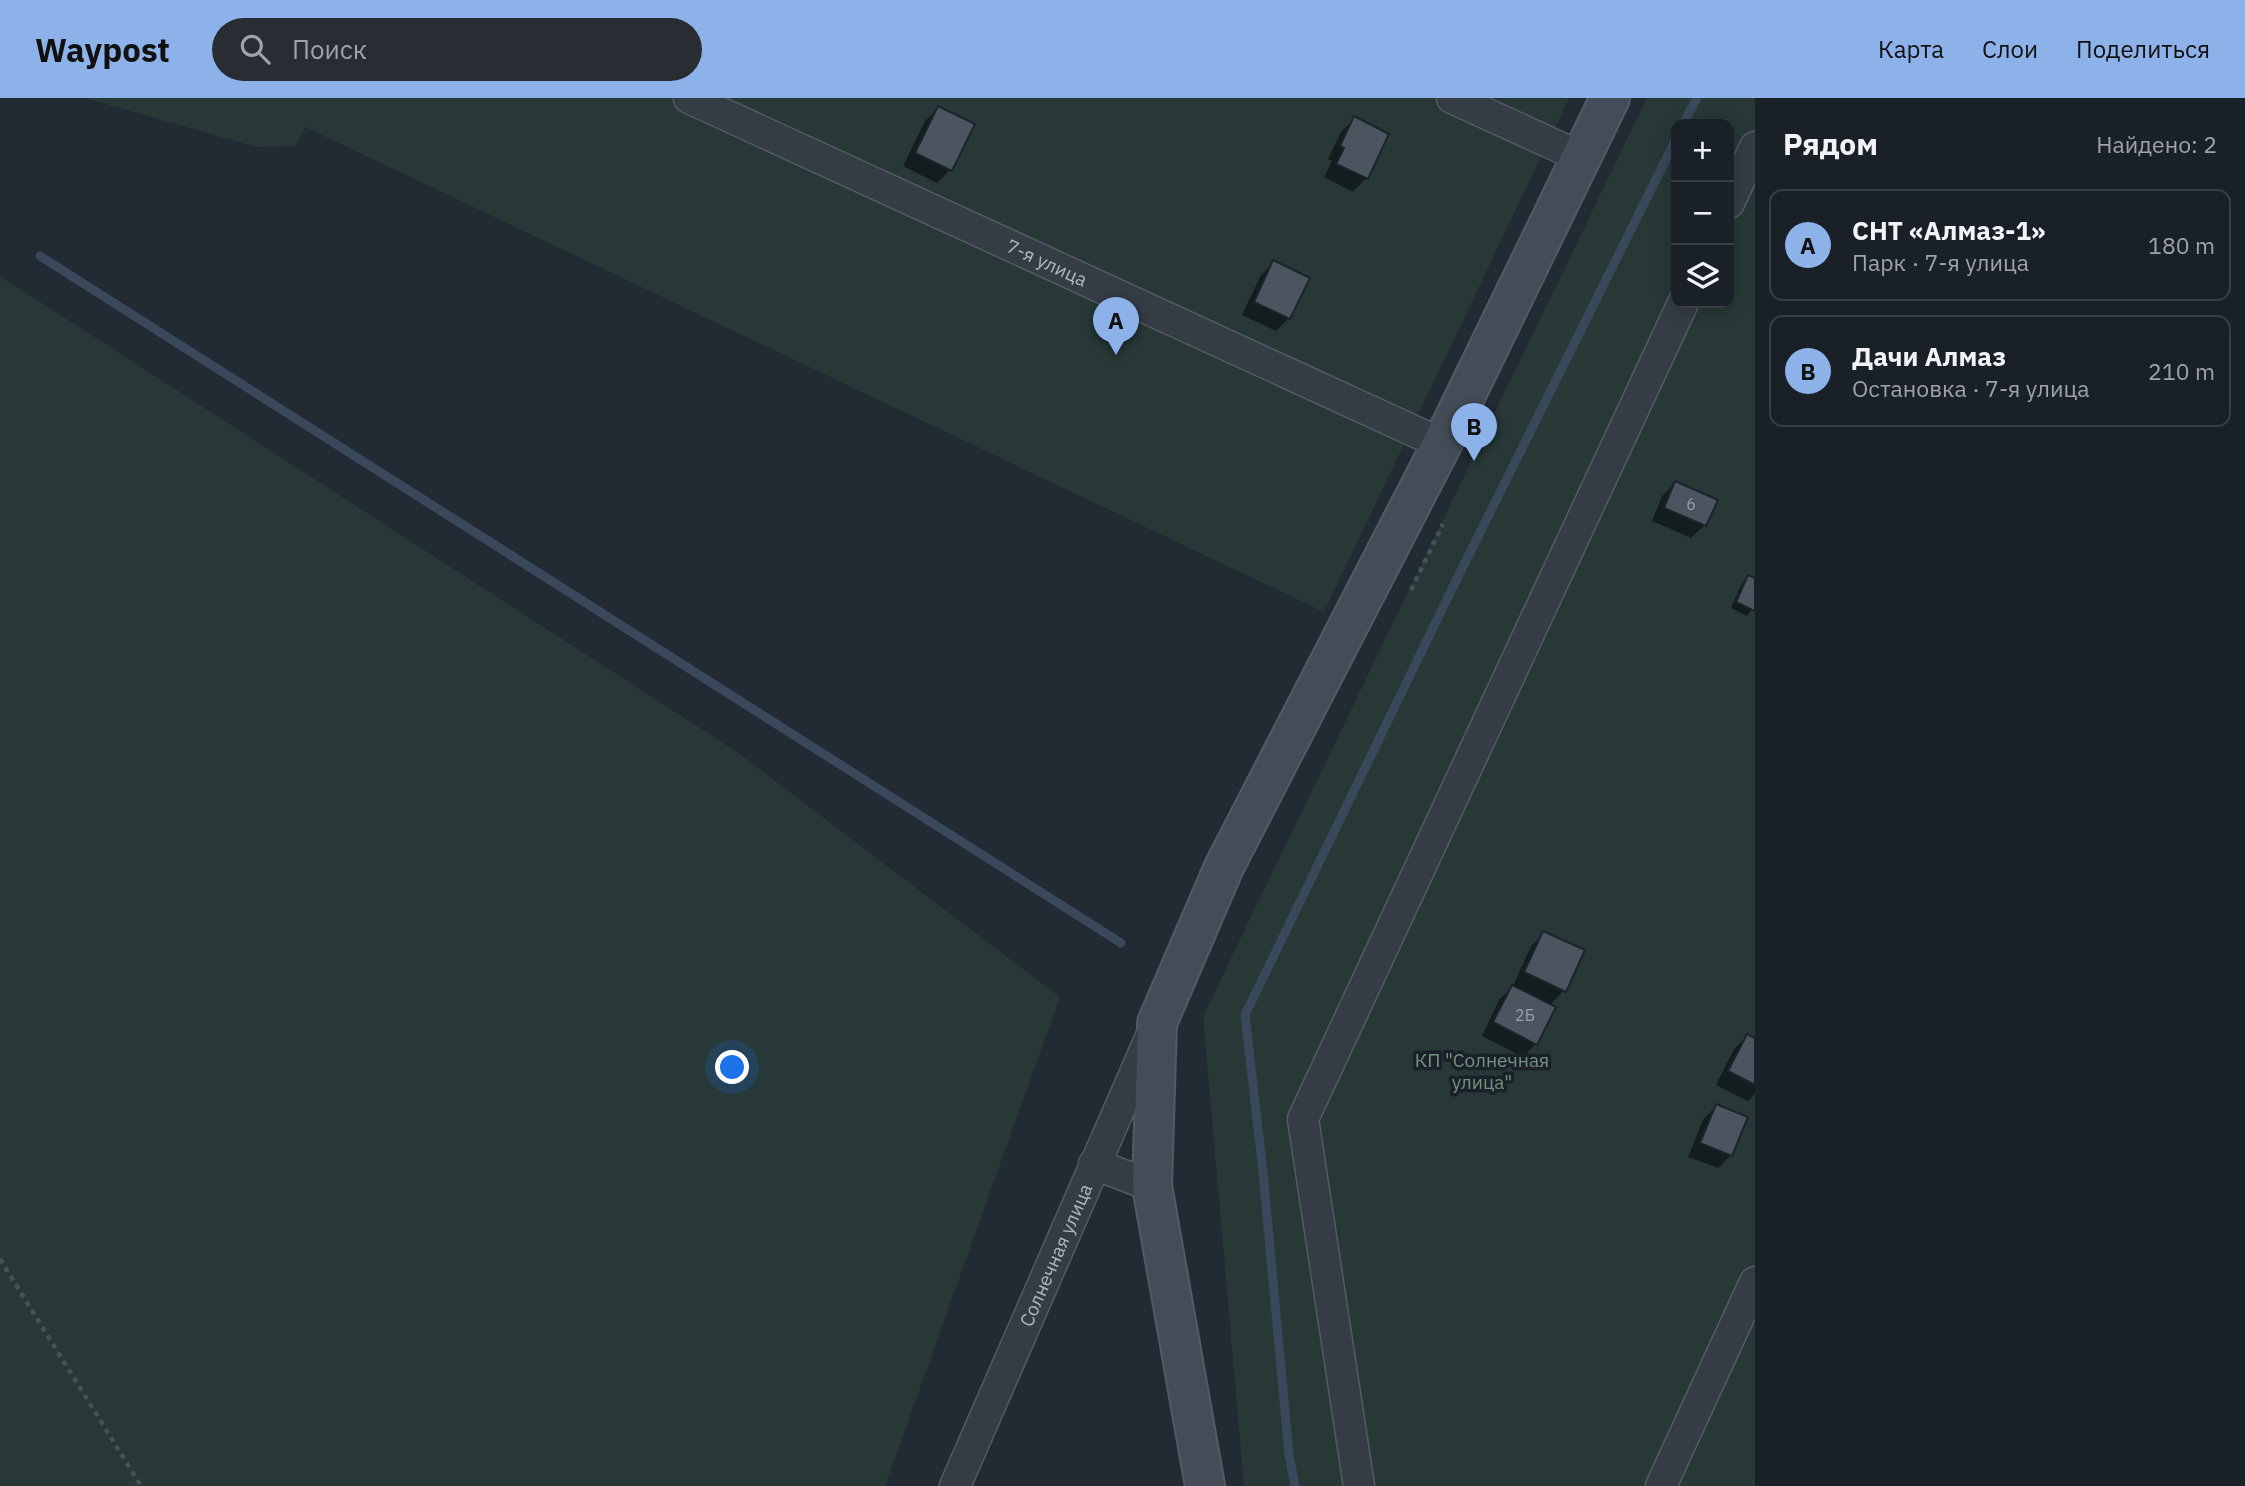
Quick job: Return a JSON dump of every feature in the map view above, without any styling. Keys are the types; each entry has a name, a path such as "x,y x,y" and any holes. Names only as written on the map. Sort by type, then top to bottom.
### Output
{"main road":[{"path":"1205,1486 1152,1186 1157,1023 1224,867 1442,444 1609,98"}],"street":[{"name":"7-я улица","path":"689,98 1442,444"},
{"path":"1452,98 1581,157"},
{"path":"1734,192 1755,147"},
{"path":"1359,1486 1303,1119 1680,308"},
{"name":"Солнечная улица","path":"955,1486 1157,1023"},
{"path":"1094,1164 1152,1186"},
{"path":"1661,1486 1755,1282"}],"path":[{"path":"0,1259 141,1486"}],"green space":[{"path":"85,98 1569,98 1324,612 305,127 296,146 257,147"},
{"name":"КП \"Солнечная улица\"","path":"1647,98 1755,98 1755,1486 1244,1486 1203,1016"},
{"path":"0,276 737,752 1060,997 885,1486 0,1486"}],"building":[{"path":"938,106 975,124 952,171 915,153"},
{"path":"1354,116 1389,134 1368,179 1336,164 1344,148 1340,146"},
{"path":"1273,260 1310,278 1290,319 1254,302"},
{"path":"1675,481 1718,500 1706,526 1664,508"},
{"path":"1748,575 1755,578 1755,611 1736,602"},
{"path":"1543,931 1585,950 1566,992 1524,972"},
{"path":"1512,985 1556,1007 1537,1045 1493,1022"},
{"path":"1747,1034 1755,1038 1755,1085 1728,1071"},
{"path":"1716,1104 1748,1117 1732,1156 1700,1143"}],"waterway":[{"path":"1686,119 1697,98"},
{"path":"1295,1486 1289,1455 1263,1172 1245,1015 1449,595 1671,149"},
{"path":"40,256 1121,943"}],"place":[{"name":"СНТ «Алмаз-1»","path":"1116,355"},
{"name":"Дачи Алмаз","path":"1474,461"}]}
